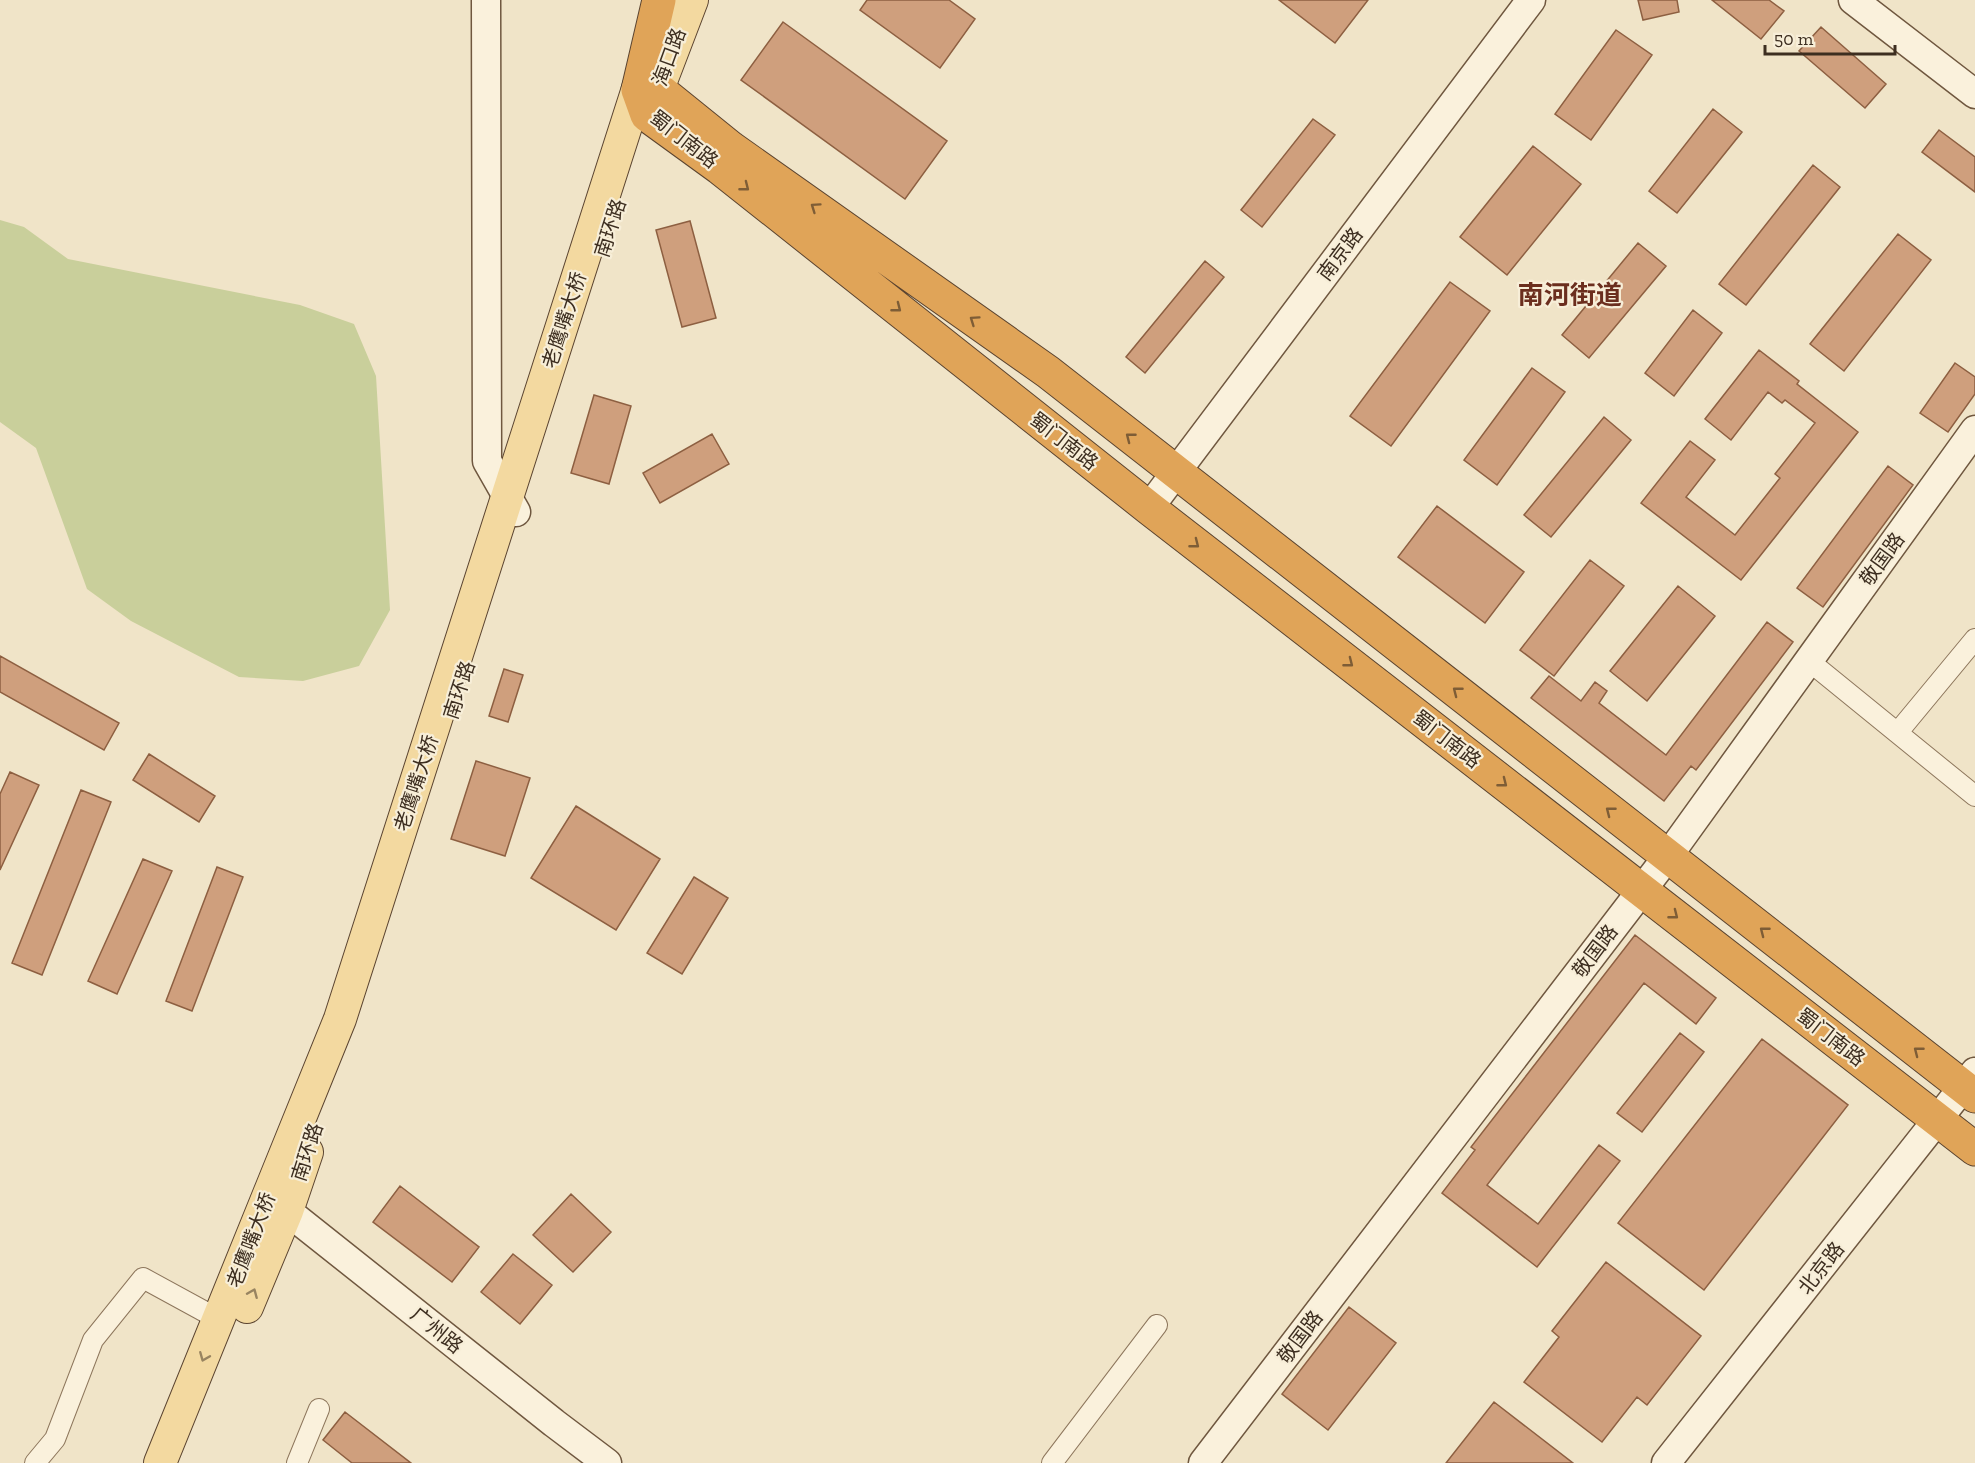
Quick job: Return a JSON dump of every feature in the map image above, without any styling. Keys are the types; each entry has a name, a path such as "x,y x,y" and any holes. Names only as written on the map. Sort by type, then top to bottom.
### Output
{"highway":[{"path":"648,98 660,0"},
{"name":"蜀门南路","path":"648,98 731,148 1048,372 1668,856 1971,1085"},
{"name":"蜀门南路","path":"648,98 720,168 1149,508 1975,1149"}],"main road":[{"name":"海口路","path":"648,98 668,0"},
{"name":"海口路","path":"648,98 692,0"},
{"name":"南环路","path":"182,1463 277,1204 648,98"},
{"name":"老鹰嘴大桥","path":"160,1463 220,1320 277,1204"}],"street":[{"path":"486,0 487,461 512,505"},
{"name":"南京路","path":"1149,508 1531,0"},
{"path":"1852,0 1975,94"},
{"name":"敬国路","path":"1203,1463 1668,856 1975,430"},
{"path":"1898,732 1975,639"},
{"path":"1809,661 1975,796"},
{"name":"北京路","path":"1666,1463 1938,1120 1971,1085"},
{"name":"广州路","path":"277,1204 544,1416 607,1463"},
{"path":"35,1463 54,1439 93,1340 143,1278 220,1320"},
{"path":"1052,1463 1157,1325"},
{"path":"297,1463 319,1409"}],"green space":[{"path":"0,220 24,227 68,259 300,305 354,324 376,376 390,610 359,666 303,681 239,677 131,621 87,589 36,448 0,422"}],"building":[{"path":"867,0 949,0 975,19 940,68 860,10"},
{"path":"1279,0 1368,0 1335,43"},
{"path":"1638,0 1677,0 1679,12 1643,20"},
{"path":"1712,0 1769,0 1784,11 1761,39"},
{"path":"783,22 947,141 905,199 741,80"},
{"path":"1821,27 1886,84 1865,108 1799,51"},
{"path":"1616,30 1652,55 1591,140 1555,114"},
{"path":"1713,109 1742,132 1677,213 1649,191"},
{"path":"1313,119 1335,135 1262,227 1241,210"},
{"path":"1939,130 1975,157 1975,192 1922,152"},
{"path":"1533,146 1581,184 1507,275 1460,237"},
{"path":"1813,165 1840,187 1746,305 1719,284"},
{"path":"690,221 716,318 682,327 656,230"},
{"path":"1898,234 1931,260 1844,371 1810,344"},
{"path":"1638,243 1666,266 1589,358 1562,335"},
{"path":"1205,261 1224,277 1145,373 1126,357"},
{"path":"1450,282 1490,311 1391,446 1350,416"},
{"path":"1693,310 1722,333 1674,396 1645,373"},
{"path":"1759,350 1799,381 1797,384 1858,432 1741,580 1641,503 1690,441 1715,460 1686,497 1735,535 1780,478 1775,474 1815,423 1785,400 1782,403 1768,392 1731,440 1705,419"},
{"path":"1955,363 1975,377 1975,394 1948,432 1920,413"},
{"path":"1532,368 1565,392 1497,485 1464,460"},
{"path":"594,395 631,406 609,484 571,473"},
{"path":"1604,417 1631,440 1551,537 1524,515"},
{"path":"712,434 729,464 660,503 643,473"},
{"path":"1888,466 1913,485 1823,607 1797,588"},
{"path":"1437,506 1524,572 1485,623 1398,557"},
{"path":"1590,560 1624,586 1554,676 1520,650"},
{"path":"1678,586 1715,616 1647,701 1610,671"},
{"path":"1767,622 1793,642 1696,770 1691,766 1664,801 1531,698 1549,676 1581,701 1595,682 1607,691 1599,703 1666,755"},
{"path":"0,656 119,723 104,750 0,692"},
{"path":"504,669 523,675 508,722 489,716"},
{"path":"149,754 215,796 199,822 133,780"},
{"path":"476,761 530,778 505,856 451,839"},
{"path":"10,772 39,785 0,870 0,794"},
{"path":"81,790 111,802 42,975 12,963"},
{"path":"576,806 660,859 616,930 531,878"},
{"path":"143,859 172,871 117,994 88,981"},
{"path":"217,867 243,877 192,1011 166,1001"},
{"path":"694,877 728,898 682,974 647,953"},
{"path":"1635,935 1716,998 1696,1024 1644,983 1487,1185 1538,1224 1599,1145 1620,1161 1537,1267 1442,1193 1475,1150 1471,1147"},
{"path":"1680,1033 1704,1052 1642,1132 1617,1113"},
{"path":"1762,1039 1848,1105 1704,1290 1618,1223"},
{"path":"400,1186 479,1247 452,1282 373,1222"},
{"path":"571,1194 611,1232 573,1272 533,1235"},
{"path":"513,1254 552,1285 520,1324 481,1292"},
{"path":"1606,1262 1701,1336 1647,1405 1637,1397 1602,1442 1524,1382 1559,1337 1552,1331"},
{"path":"1349,1307 1396,1343 1328,1430 1282,1394"},
{"path":"1494,1402 1573,1463 1446,1463"},
{"path":"345,1412 411,1463 352,1463 323,1440"}],"district":[{"name":"南河街道","path":"1570,295"}]}
